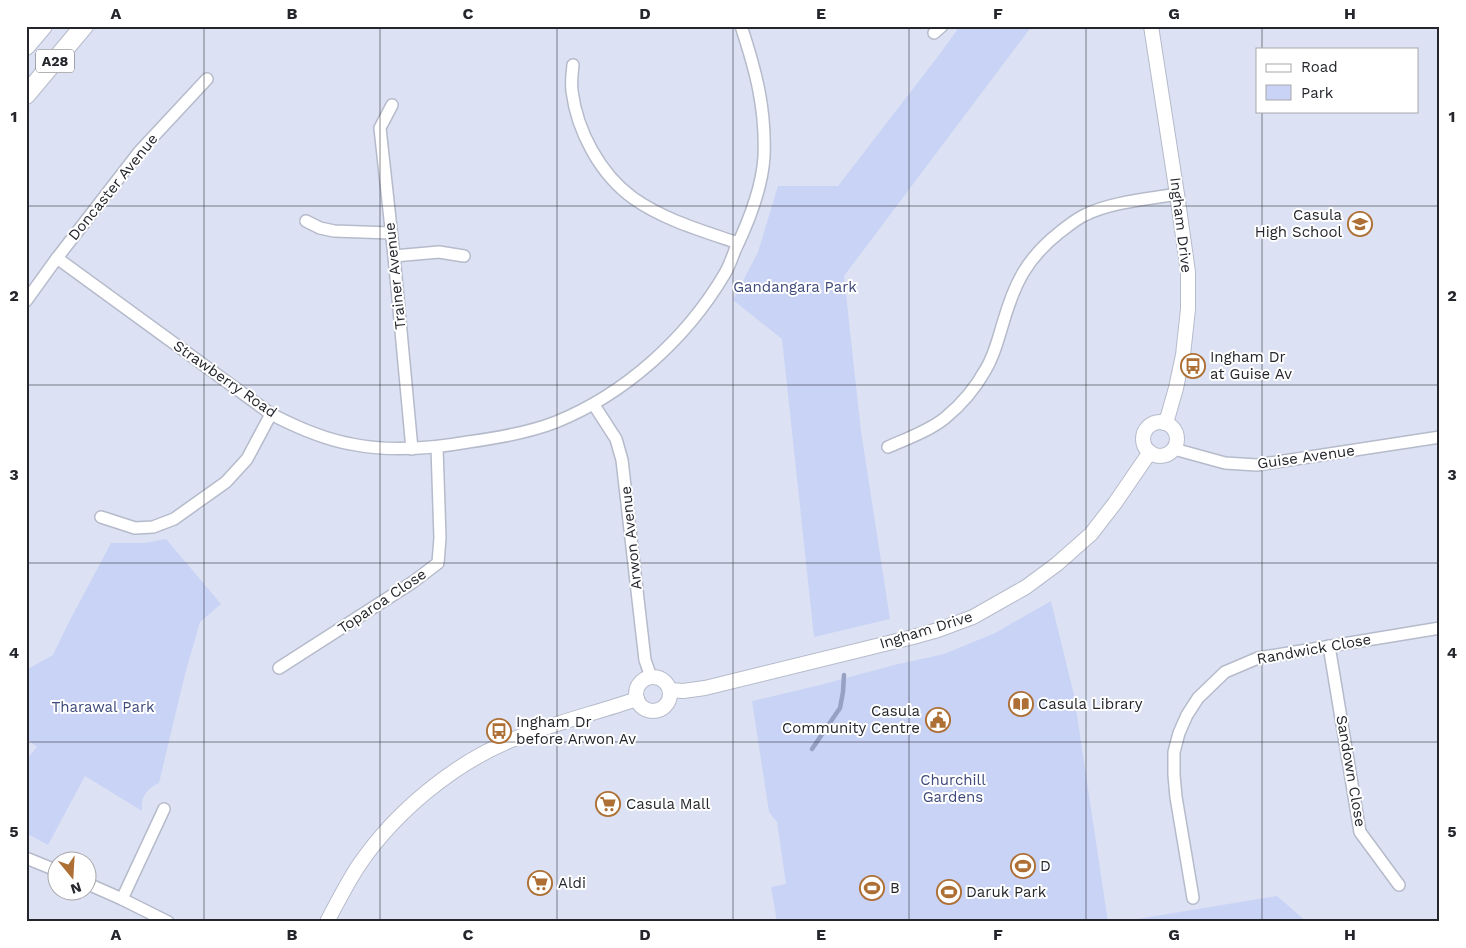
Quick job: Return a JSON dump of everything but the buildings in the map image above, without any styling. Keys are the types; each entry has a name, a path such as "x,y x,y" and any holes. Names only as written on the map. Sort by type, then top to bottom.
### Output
{"highway":[{"name":"A28","path":"26,46 43,26"},
{"name":"A28","path":"26,96 84,26"}],"street":[{"name":"Strawberry Road","path":"57,258 271,414 327,438 376,448 412,449 436,447 524,432 555,422 594,405 634,377 668,346 691,321 712,295 726,273 760,185 764,157 761,96 752,59 741,26"},
{"name":"Ingham Drive","path":"1151,26 1188,272 1188,309 1183,355 1176,388 1168,416 1164,423"},
{"path":"572,65 572,90 582,128 600,162 616,182 633,198 653,210 674,220 738,243"},
{"name":"Doncaster Avenue","path":"26,301 139,152 208,79"},
{"name":"Trainer Avenue","path":"392,105 380,128 412,449"},
{"path":"888,447 944,419 967,396 986,369 997,348 1003,323 1019,280 1030,261 1047,242 1085,215 1107,206 1177,194"},
{"path":"306,221 320,228 334,231 391,233"},
{"path":"394,256 439,252 464,256"},
{"name":"Arwon Avenue","path":"594,405 616,439 622,460 645,660 651,677"},
{"path":"101,517 135,528 153,527 174,519 226,482 248,459 271,414"},
{"path":"1164,423 1172,427 1177,440 1174,449 1170,453 1157,456 1150,452 1145,445 1144,434 1154,424 1164,423"},
{"name":"Guise Avenue","path":"1174,449 1224,463 1257,465 1440,437"},
{"name":"Toparoa Close","path":"279,668 413,582 438,563 440,538 436,447"},
{"name":"Ingham Drive","path":"670,690 684,691 726,683 938,630 974,617 1026,587 1057,564 1091,534 1116,503 1150,452"},
{"name":"Randwick Close","path":"1193,898 1174,775 1174,752 1179,733 1198,698 1225,672 1258,658 1440,628"},
{"name":"Sandown Close","path":"1329,646 1360,832 1399,885"},
{"path":"651,677 662,679 670,690 667,704 656,710 646,709 637,700 636,692 639,685 646,678 651,677"},
{"path":"327,922 348,882 371,849 396,822 439,782 467,763 512,739 637,700"},
{"path":"122,899 164,809"},
{"path":"26,858 48,867"},
{"path":"98,888 168,922"}],"green space":[{"name":"Gandangara Park","path":"960,26 1032,26 844,276 861,431 890,619 814,637 782,339 733,300 758,252 778,186 838,186"},
{"name":"Tharawal Park","path":"166,539 221,604 200,622 185,674 159,783 145,794 142,802 142,811 85,776 48,845 26,833 26,760 37,747 26,738 26,670 53,655 111,543 145,543"},
{"name":"Churchill Gardens","path":"1051,601 1074,695 1108,922 777,922 771,887 786,884 777,822 769,812 752,701 944,654 995,633"},
{"path":"1277,896 1307,922 1119,922"}],"waterway":[{"path":"812,749 840,708 844,675"}],"place":[{"name":"Casula High School","path":"1360,224"},
{"name":"Ingham Dr at Guise Av","path":"1193,366"},
{"name":"Casula Library","path":"1021,704"},
{"name":"Casula Community Centre","path":"938,720"},
{"name":"Ingham Dr before Arwon Av","path":"499,731"},
{"name":"Casula Mall","path":"608,804"},
{"name":"D","path":"1023,866"},
{"name":"Aldi","path":"540,883"},
{"name":"B","path":"872,888"},
{"name":"Daruk Park","path":"949,892"}]}
